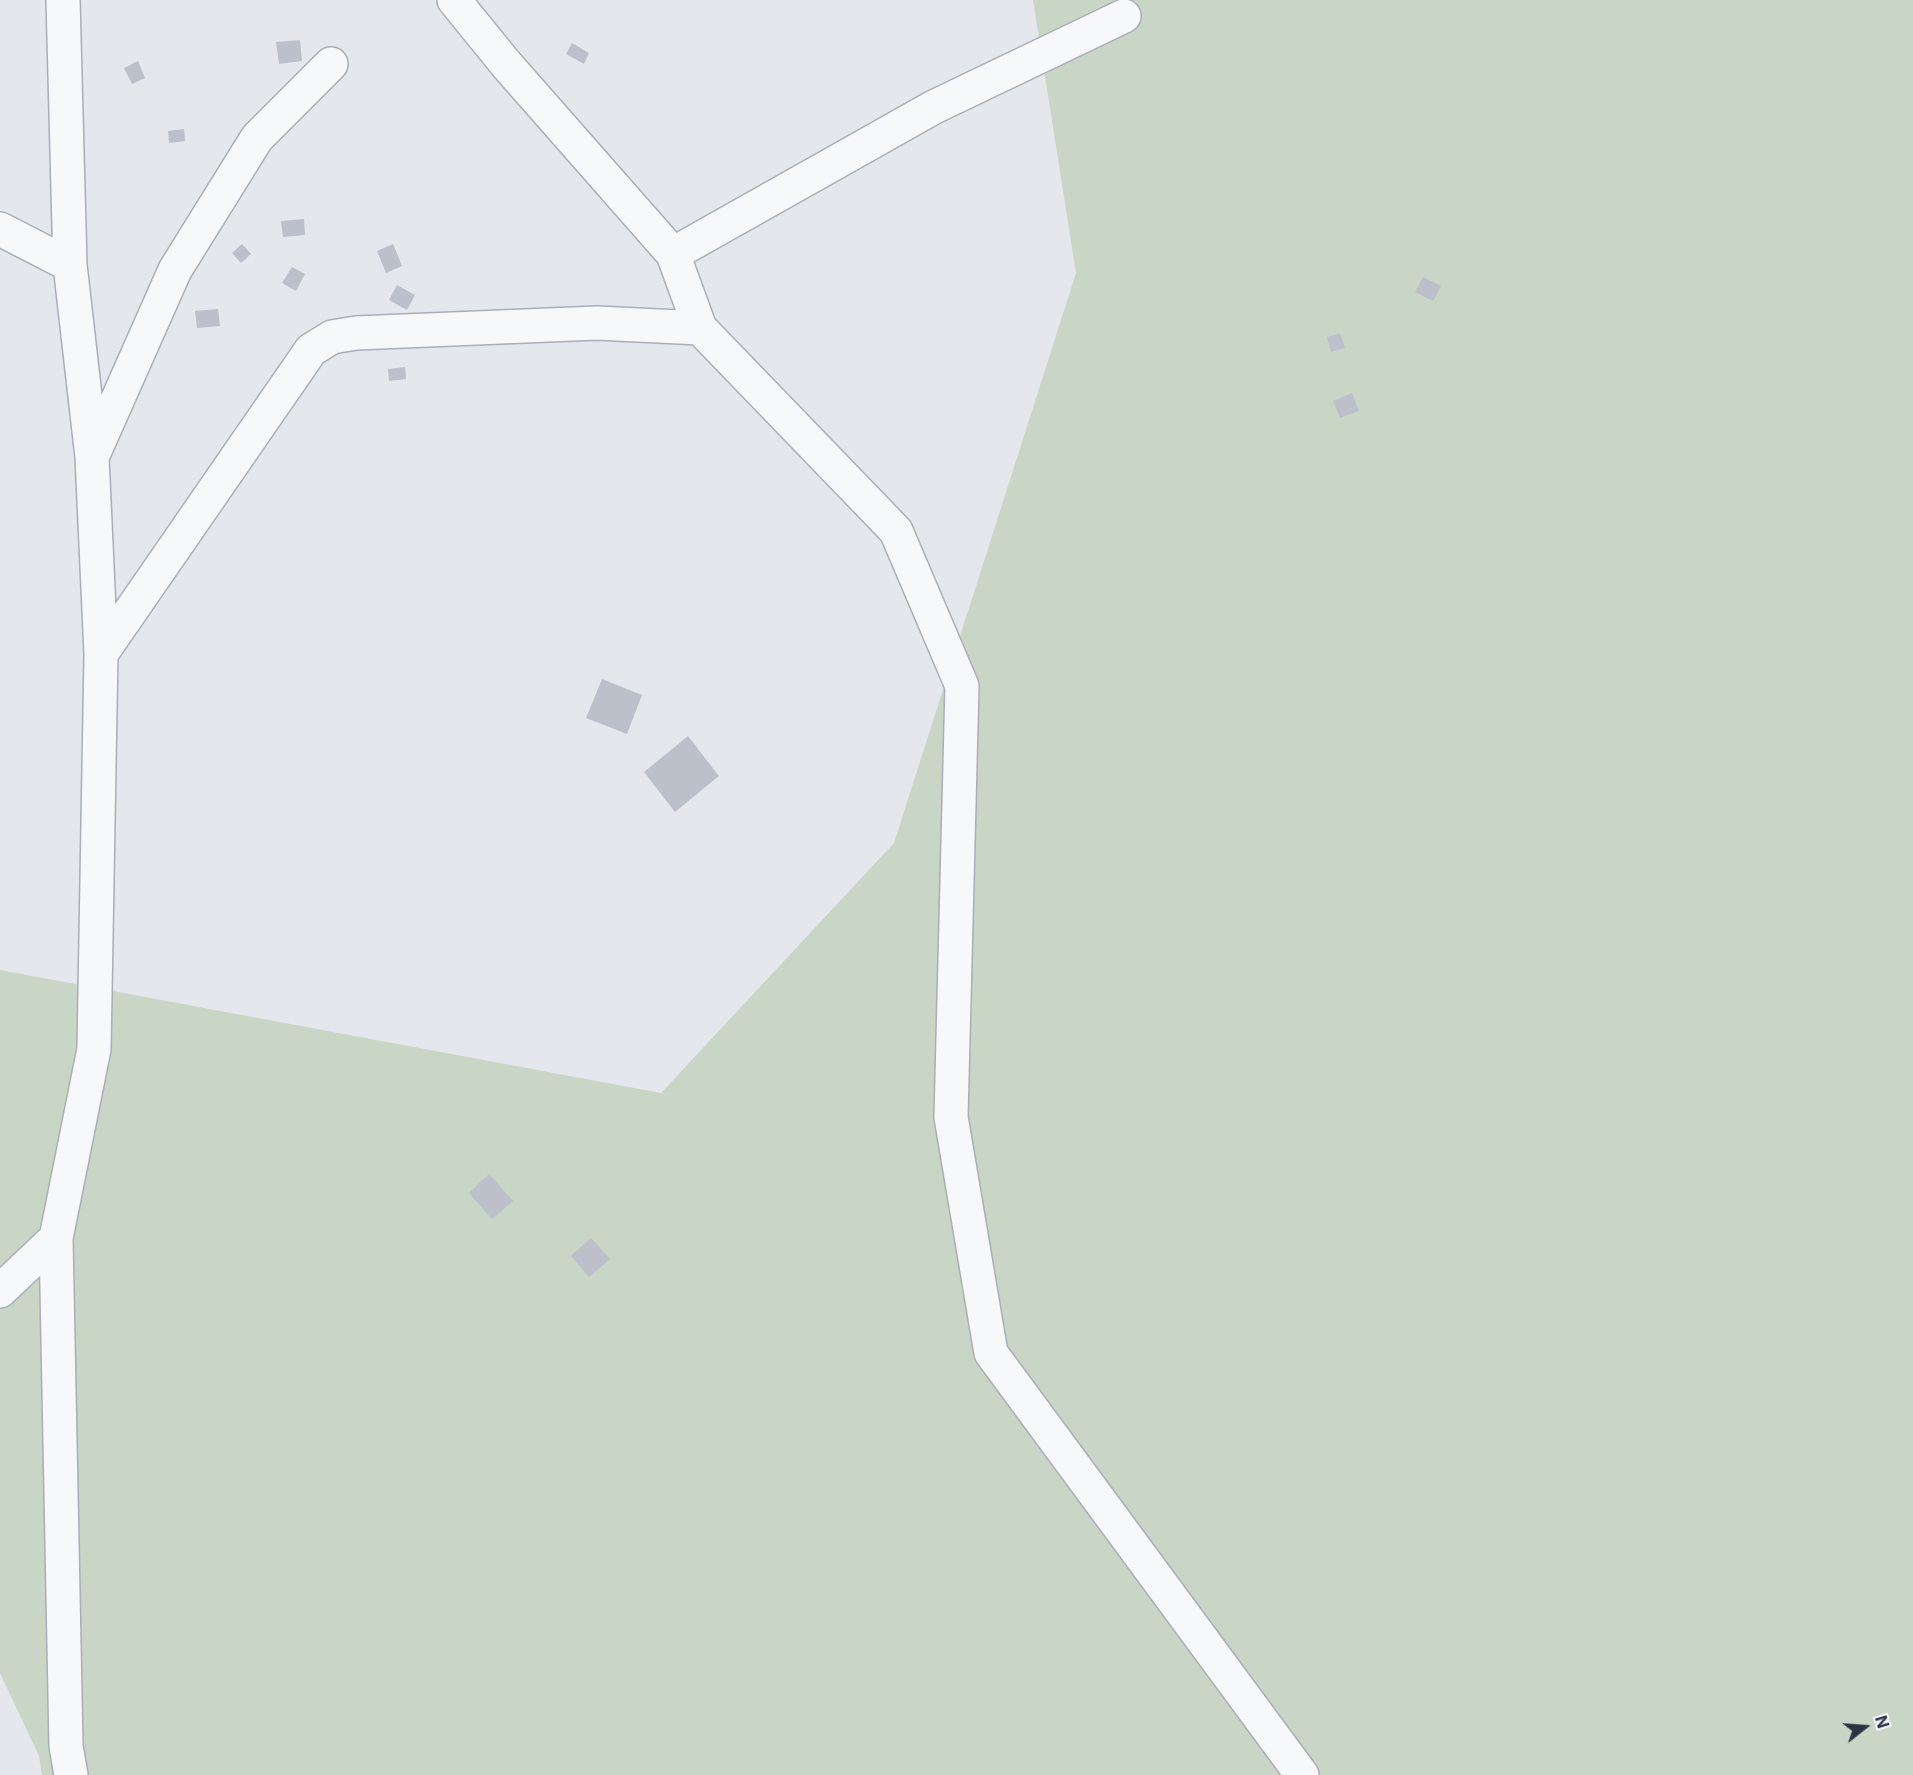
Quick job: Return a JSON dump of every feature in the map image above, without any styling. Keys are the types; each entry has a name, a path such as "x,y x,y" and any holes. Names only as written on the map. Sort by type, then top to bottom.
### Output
{"street":[{"path":"63,0 70,265 92,457 102,654 94,1049 56,1238 66,1746 70,1775"},
{"path":"454,0 506,64 672,254 700,328 896,531 962,686 951,1117 991,1353 1302,1775"},
{"path":"672,254 934,107 1124,16"},
{"path":"92,457 175,270 257,138 331,64"},
{"path":"0,229 70,265"},
{"path":"102,654 311,350 332,337 356,333 597,323 700,328"},
{"path":"0,1291 56,1238"}],"green space":[{"path":"1033,0 1913,0 1913,1775 42,1775 39,1756 0,1673 0,970 661,1093 894,843 1076,273"}],"building":[{"path":"300,40 302,61 279,64 276,42"},
{"path":"572,43 589,53 584,64 566,54"},
{"path":"138,61 145,78 132,84 124,68"},
{"path":"184,129 185,141 169,143 168,131"},
{"path":"304,219 305,235 283,237 281,221"},
{"path":"242,244 251,254 241,263 232,253"},
{"path":"393,244 402,266 386,273 377,251"},
{"path":"292,267 305,274 296,291 282,283"},
{"path":"1423,277 1441,286 1433,301 1415,292"},
{"path":"397,285 415,295 407,310 389,300"},
{"path":"218,309 220,326 197,328 195,311"},
{"path":"1340,333 1345,348 1331,352 1327,337"},
{"path":"405,367 406,379 389,381 388,369"},
{"path":"1352,393 1359,411 1340,418 1333,401"},
{"path":"602,679 642,695 627,734 586,718"},
{"path":"688,736 719,776 675,812 644,772"},
{"path":"489,1174 513,1201 492,1219 469,1193"},
{"path":"591,1238 610,1259 589,1277 571,1256"}]}
